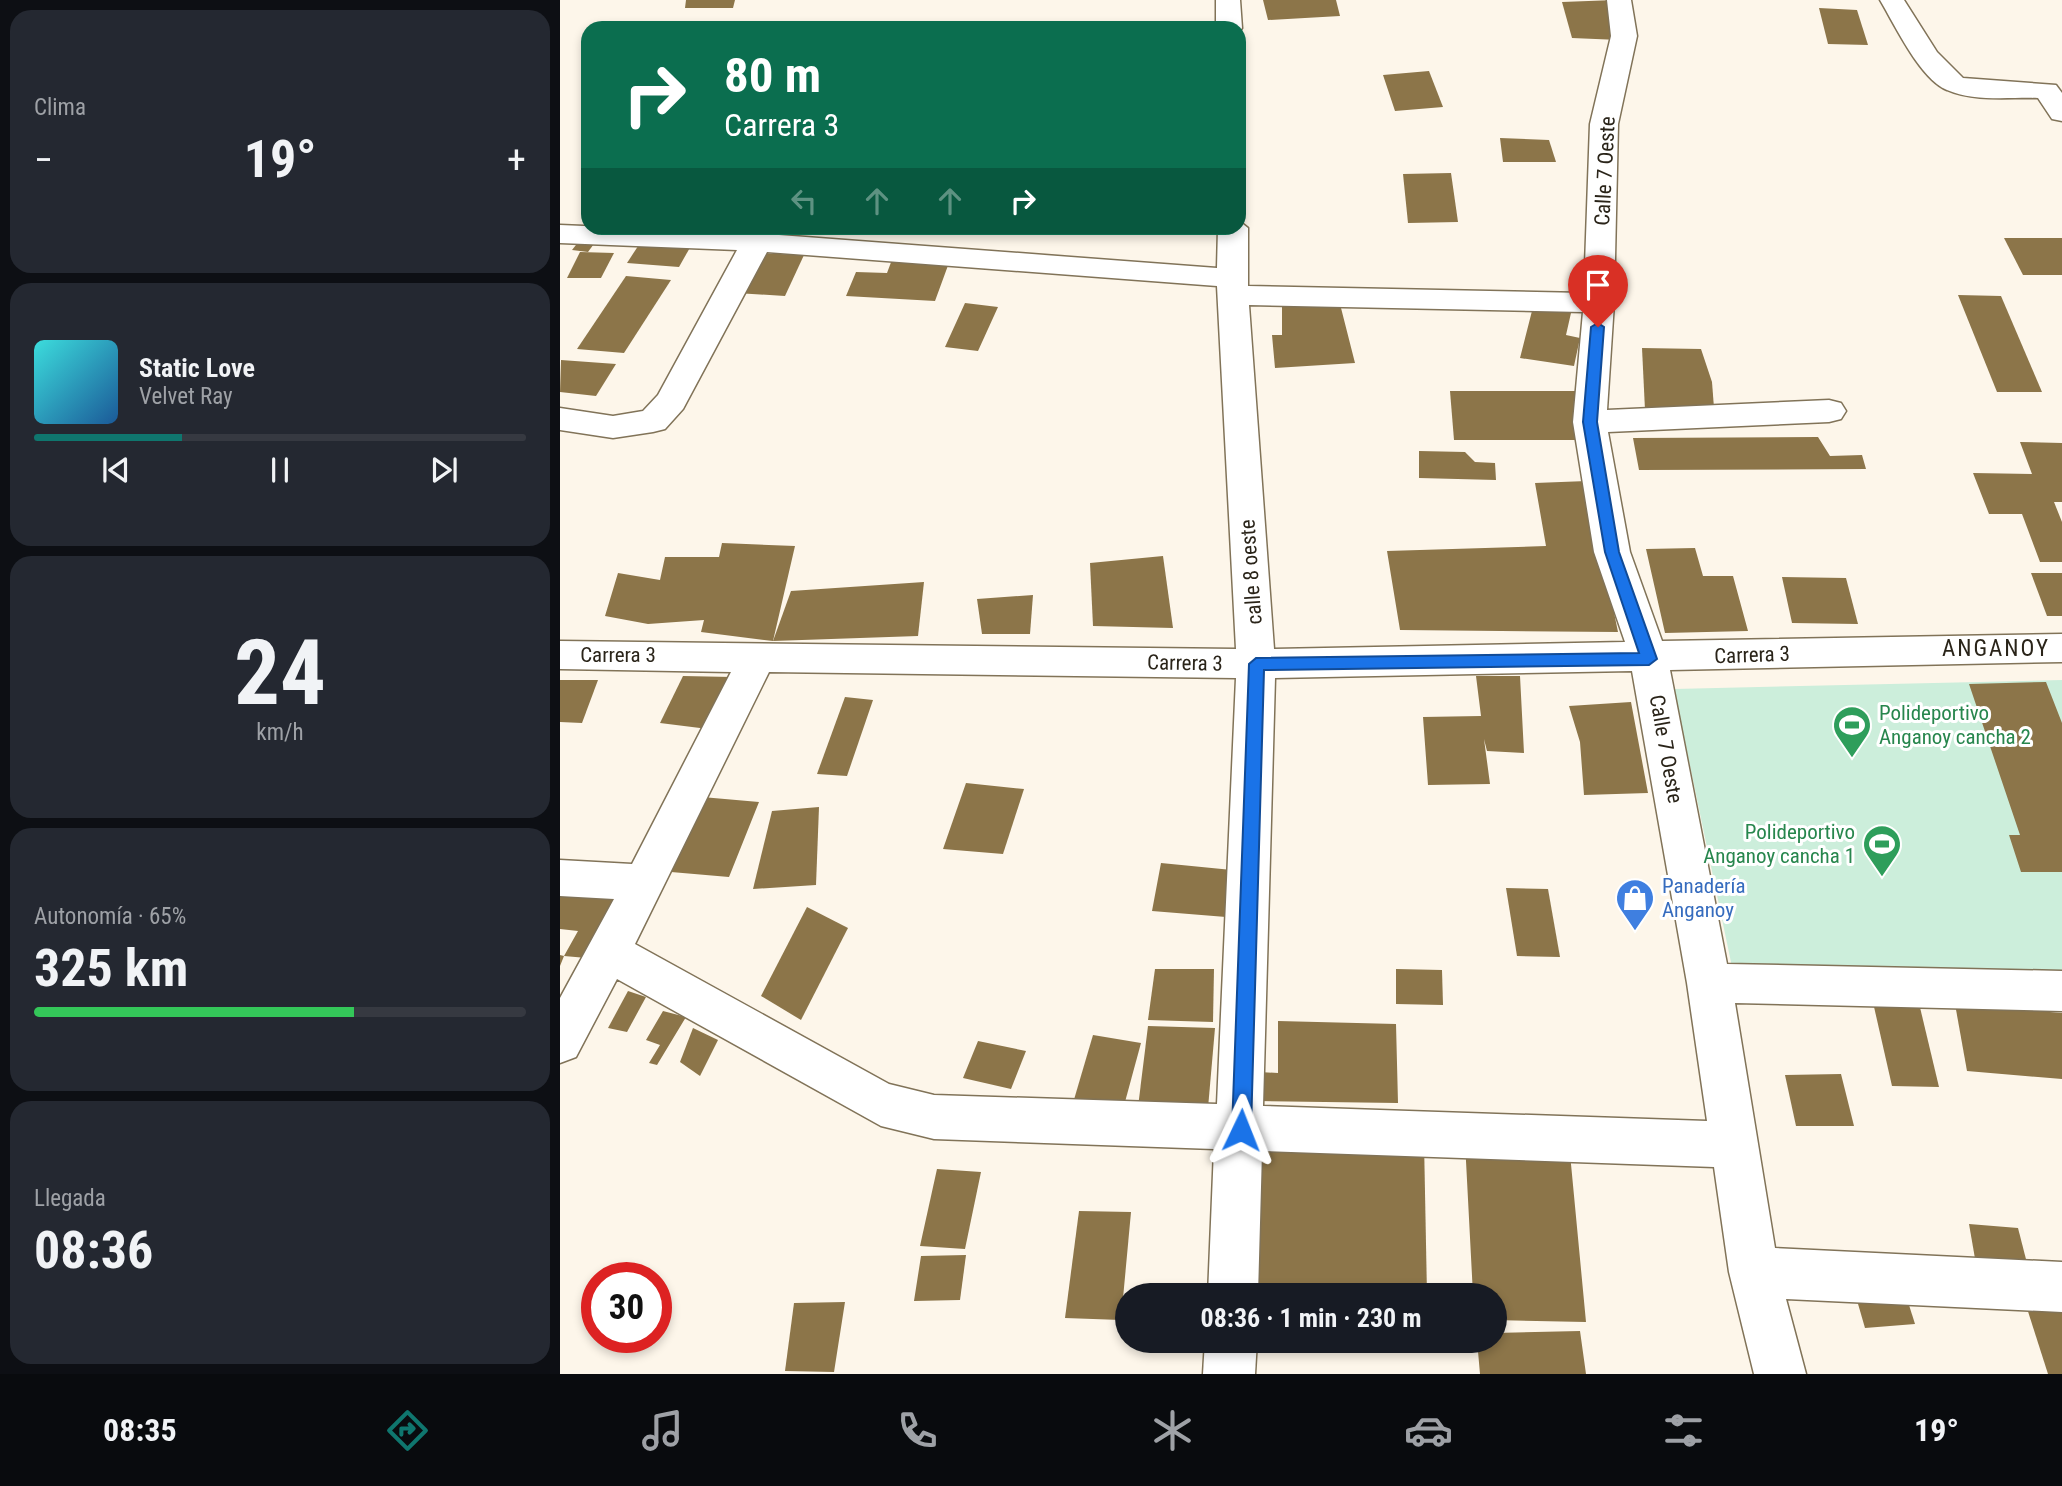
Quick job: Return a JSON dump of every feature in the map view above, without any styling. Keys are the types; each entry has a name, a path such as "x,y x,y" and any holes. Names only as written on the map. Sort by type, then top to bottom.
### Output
{"street":[{"path":"1228,0 1229,21"},
{"name":"Calle 7 Oeste","path":"1619,0 1624,37 1604,124 1599,303 1590,422 1612,552 1649,659 1709,983 1754,1272 1780,1374"},
{"path":"1892,0 1937,68 1955,84 1978,89 2017,87 2047,91 2062,113"},
{"path":"560,234 581,234"},
{"path":"560,419 613,427 653,421 671,401 746,259 764,235 1339,300 1599,303"},
{"name":"calle 8 oeste","path":"1233,235 1233,286 1256,664 1234,1283"},
{"path":"1590,422 1829,411"},
{"name":"Carrera 3","path":"560,655 1256,664 1649,659 2062,648"},
{"path":"560,1042 609,952 758,656"},
{"path":"560,878 643,883"},
{"path":"609,952 881,1104 934,1117 1241,1130 1734,1144"},
{"path":"1709,983 2062,991"},
{"path":"1754,1272 2062,1287"},
{"path":"1229,1374 1230,1353"}],"green space":[{"path":"2062,680 2062,978 1732,967 1674,689"}],"building":[{"path":"686,0 735,0 733,8 685,8"},
{"path":"1263,0 1336,0 1340,16 1268,20"},
{"path":"1615,0 1619,40 1572,38 1562,2"},
{"path":"1819,8 1857,10 1868,45 1828,44"},
{"path":"1429,71 1443,107 1395,111 1383,75"},
{"path":"1500,138 1549,140 1556,162 1503,162"},
{"path":"1451,173 1458,222 1408,223 1403,174"},
{"path":"583,236 599,237 588,252 572,250"},
{"path":"2004,238 2062,238 2062,275 2023,275"},
{"path":"642,240 692,244 679,267 627,263"},
{"path":"580,252 614,253 601,278 567,278"},
{"path":"756,253 804,255 785,296 736,293"},
{"path":"893,257 950,260 935,301 846,296 856,272 887,273"},
{"path":"626,276 671,280 624,353 577,349"},
{"path":"1958,295 2001,296 2042,392 1997,392"},
{"path":"965,303 998,307 978,351 945,347"},
{"path":"1282,304 1340,304 1355,363 1275,368 1272,335 1282,335"},
{"path":"1533,307 1571,313 1566,335 1580,338 1574,366 1520,358"},
{"path":"1642,348 1701,349 1712,382 1714,408 1645,410"},
{"path":"561,360 616,364 596,396 560,392"},
{"path":"1450,391 1578,391 1586,440 1454,440"},
{"path":"1818,437 1830,456 1862,455 1866,469 1639,470 1633,438"},
{"path":"2020,442 2062,443 2062,502 2054,502 2062,522 2062,562 2040,562 2022,514 1989,514 1973,473 2032,474"},
{"path":"1419,451 1465,452 1475,462 1495,463 1496,480 1419,478"},
{"path":"1587,481 1618,632 1400,630 1387,551 1546,546 1535,483"},
{"path":"722,543 795,546 773,641 701,632 704,620 648,624 605,616 618,573 660,580 665,557 719,557"},
{"path":"1695,548 1703,576 1733,576 1748,631 1665,633 1646,549"},
{"path":"1163,556 1173,628 1093,626 1090,563"},
{"path":"2031,573 2062,573 2062,616 2047,616"},
{"path":"1782,577 1846,578 1858,624 1792,623"},
{"path":"924,582 918,636 773,641 791,591"},
{"path":"1033,595 1030,634 982,634 977,599"},
{"path":"683,676 732,677 708,729 660,723"},
{"path":"1476,676 1520,676 1524,753 1487,751 1484,739 1490,784 1428,785 1423,717 1481,716"},
{"path":"560,680 598,680 582,723 560,722"},
{"path":"2046,682 2062,723 2062,872 2021,872 2009,835 2020,835 1969,684"},
{"path":"845,697 873,700 847,776 817,774"},
{"path":"1631,702 1648,793 1584,795 1580,742 1569,706"},
{"path":"966,783 1024,789 1003,854 943,849"},
{"path":"702,797 759,802 729,877 671,872"},
{"path":"819,807 816,885 753,889 772,811"},
{"path":"1161,863 1232,870 1226,917 1152,911"},
{"path":"560,887 630,889 598,959 564,956 578,931 560,929"},
{"path":"1506,888 1548,889 1560,957 1517,956"},
{"path":"807,907 848,928 801,1020 761,996"},
{"path":"1155,969 1214,969 1213,1022 1148,1020"},
{"path":"1396,969 1442,970 1443,1005 1396,1004"},
{"path":"628,991 646,997 627,1032 608,1028"},
{"path":"1872,998 1918,999 1939,1087 1892,1086"},
{"path":"1955,1004 2062,1013 2062,1079 1967,1071"},
{"path":"663,1011 686,1017 657,1065 649,1063 660,1045 646,1040"},
{"path":"1278,1021 1396,1024 1398,1103 1259,1101 1259,1072 1278,1073"},
{"path":"1148,1026 1215,1028 1208,1108 1138,1107"},
{"path":"693,1028 718,1040 700,1076 680,1062"},
{"path":"1093,1035 1141,1043 1122,1113 1073,1103"},
{"path":"978,1041 1026,1051 1011,1089 963,1078"},
{"path":"1841,1074 1854,1126 1796,1126 1785,1075"},
{"path":"1258,1135 1424,1141 1427,1283 1250,1283"},
{"path":"1465,1142 1569,1143 1586,1322 1507,1320 1507,1283 1472,1283"},
{"path":"937,1169 981,1172 965,1249 920,1246"},
{"path":"1079,1211 1131,1212 1124,1283 1115,1283 1115,1320 1065,1318"},
{"path":"1969,1224 2018,1228 2029,1271 1977,1270"},
{"path":"966,1255 960,1300 914,1301 921,1256"},
{"path":"1903,1286 1915,1324 1865,1328 1854,1290"},
{"path":"2062,1297 2062,1374 2048,1374 2024,1299"},
{"path":"845,1302 834,1372 785,1371 794,1303"},
{"path":"1580,1331 1586,1374 1480,1374 1478,1353 1507,1353 1507,1333"}],"place":[{"name":"Polideportivo Anganoy cancha 2","path":"1852,759"},
{"name":"Polideportivo Anganoy cancha 1","path":"1882,878"},
{"name":"Panadería Anganoy","path":"1635,932"}],"district":[{"name":"ANGANOY","path":"1996,648"}],"route":[{"path":"1241,1130 1256,664 1649,659 1612,552 1590,422 1598,327"}]}
